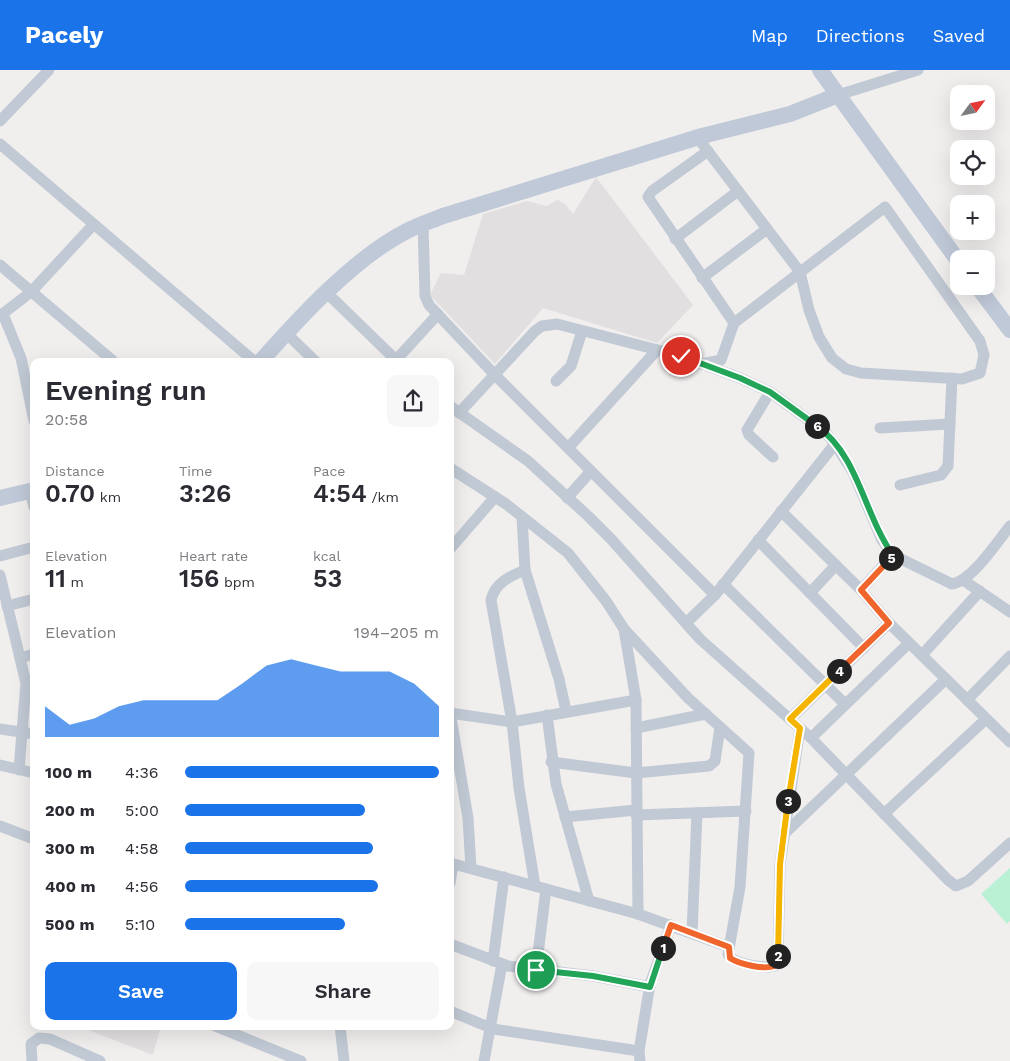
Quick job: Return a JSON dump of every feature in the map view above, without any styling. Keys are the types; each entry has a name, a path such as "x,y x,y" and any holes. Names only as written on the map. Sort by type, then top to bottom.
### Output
{"main road":[{"path":"820,70 950,250"},
{"path":"263,358 327,293 379,247 407,230 697,137 790,114 838,95"},
{"path":"984,295 1010,330"},
{"path":"0,498 30,491"}],"street":[{"path":"0,121 48,70"},
{"path":"838,95 918,70"},
{"path":"697,137 800,272 808,310 820,337 832,358 846,369 861,373 972,378 980,373 984,354 980,341 885,207 800,272 734,323 721,360 702,364"},
{"path":"0,144 250,358"},
{"path":"708,151 648,195 649,201 734,323"},
{"path":"675,239 738,191"},
{"path":"423,224 425,296 438,314 494,374 715,595"},
{"path":"30,401 21,358 2,315 31,292 93,225"},
{"path":"702,278 767,229"},
{"path":"0,265 109,358"},
{"path":"327,293 393,358"},
{"path":"399,358 438,314"},
{"path":"1010,526 964,580 952,584 893,555 882,540 853,472 835,444 825,432 770,392 702,364 657,350 557,324 542,326 494,374 454,410 508,445 611,539 700,640 811,738 956,886 968,882 1010,843"},
{"path":"556,381 571,366 582,331"},
{"path":"286,333 307,358"},
{"path":"568,448 657,350"},
{"path":"900,485 933,478 945,472 948,466 952,378"},
{"path":"770,392 747,430 749,435 773,457"},
{"path":"880,428 950,424"},
{"path":"686,623 715,595 835,444"},
{"path":"454,471 495,497 568,553 624,630 750,756 740,887 728,954 732,960 770,968 776,965 780,864 800,728"},
{"path":"567,498 591,471"},
{"path":"454,543 495,497"},
{"path":"781,511 861,590 889,623 1010,742"},
{"path":"522,517 525,570 559,680 566,711"},
{"path":"758,540 864,648"},
{"path":"0,556 30,548"},
{"path":"861,590 893,555"},
{"path":"810,593 836,565"},
{"path":"525,570 500,583 493,591 491,600 512,722 519,788 535,886"},
{"path":"0,575 26,683 28,733 19,770"},
{"path":"964,580 1010,612"},
{"path":"724,584 845,704"},
{"path":"922,655 980,591"},
{"path":"7,606 30,600"},
{"path":"790,719 889,623"},
{"path":"624,630 636,700 638,914"},
{"path":"811,738 909,643"},
{"path":"20,658 30,655"},
{"path":"967,700 1010,656"},
{"path":"784,834 946,679"},
{"path":"454,713 512,722 636,700"},
{"path":"636,728 706,714"},
{"path":"547,715 552,762 565,817 589,900"},
{"path":"884,814 986,719"},
{"path":"552,762 636,773 702,767 712,764 720,727"},
{"path":"0,729 28,733"},
{"path":"454,736 468,818 471,868"},
{"path":"0,765 30,772"},
{"path":"565,817 636,812 697,813 746,811"},
{"path":"692,933 697,813"},
{"path":"0,826 30,837"},
{"path":"454,864 638,914 729,947"},
{"path":"484,1061 490,1028 504,877"},
{"path":"536,970 546,889"},
{"path":"454,1013 490,1028 640,1056 650,987 671,925"},
{"path":"454,946 497,963 536,970 593,976 650,987"},
{"path":"225,1030 301,1061"},
{"path":"340,1030 344,1061"},
{"path":"32,1061 31,1044 39,1038 50,1039 76,1056 100,1061"}],"shaded area":[{"path":"596,177 693,305 657,343 543,308 495,364 430,295 441,273 464,275 483,214 527,201 546,206 558,200 565,204 573,214"},
{"path":"88,1030 160,1030 153,1055"}],"green space":[{"path":"1010,868 1010,921 1007,924 981,894"}],"route":[{"path":"536,970 593,976 650,987 671,925 729,947 728,954 732,960 770,968 774,967 778,959 780,864 800,728 790,719 889,623 861,590 893,555 882,540 853,472 835,444 825,432 770,392 740,378 681,356"}]}
